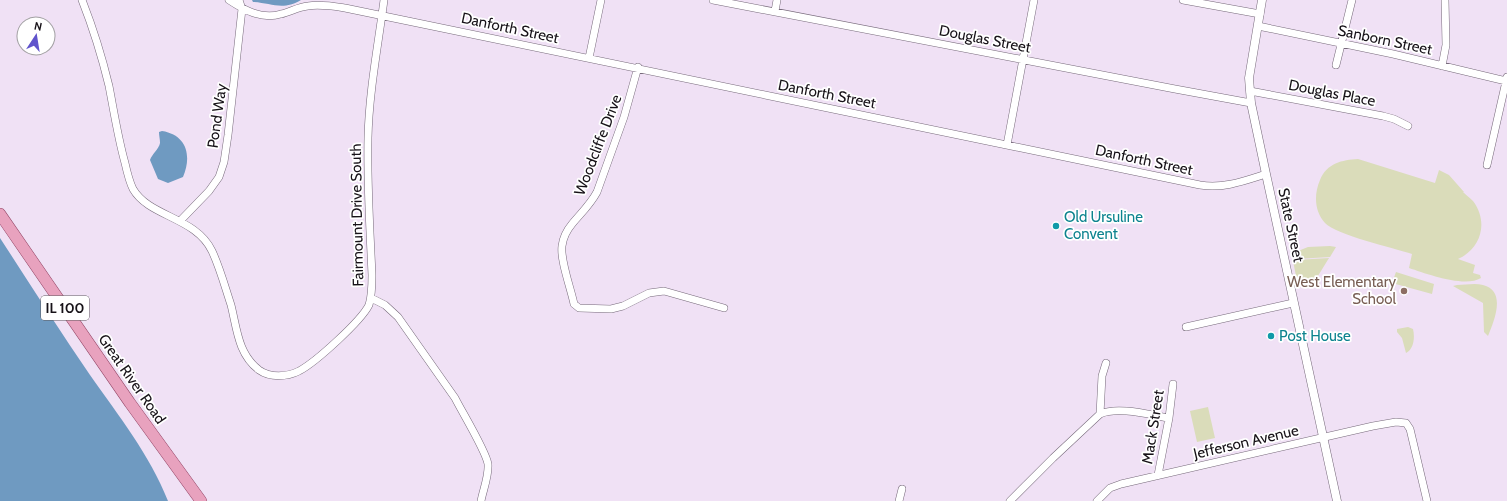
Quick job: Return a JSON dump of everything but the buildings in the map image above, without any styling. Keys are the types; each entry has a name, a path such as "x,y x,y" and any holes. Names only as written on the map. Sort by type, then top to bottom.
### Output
{"main road":[{"name":"Great River Road","path":"0,214 130,403 202,501"}],"street":[{"name":"Fairmount Drive South","path":"82,0 101,55 122,153 133,188 141,198 149,204 195,230 202,236 212,251 226,291 235,328 243,350 253,365 268,375 275,376 291,374 306,366 321,355 360,318 371,298 372,275 368,185 368,138 377,46 384,0"},
{"name":"Danforth Street","path":"229,0 242,8 262,15 274,16 307,6 328,5 382,15 1209,186 1229,184 1266,174"},
{"name":"Pond Way","path":"180,221 209,191 219,178 224,162 242,8 239,0"},
{"path":"589,58 601,0"},
{"name":"Douglas Street","path":"713,0 1251,103"},
{"path":"774,12 777,0"},
{"path":"1007,145 1034,0"},
{"path":"1183,0 1260,14"},
{"name":"State Street","path":"1262,0 1249,78 1251,103 1337,501"},
{"path":"1336,65 1352,0"},
{"path":"1442,66 1446,44 1445,0"},
{"name":"Sanborn Street","path":"1258,26 1507,79"},
{"name":"Woodcliffe Drive","path":"638,67 624,117 597,192 589,205 567,232 562,243 561,250 574,304 579,308 612,309 624,306 649,292 664,291 724,308"},
{"path":"1487,165 1507,79"},
{"name":"Douglas Place","path":"1250,91 1394,118 1408,126"},
{"path":"371,298 391,309 455,398 485,454 488,465 481,501"},
{"path":"1186,327 1293,303"},
{"path":"1100,414 1102,376 1106,363"},
{"name":"Mack Street","path":"1158,475 1169,418 1173,384"},
{"path":"1010,501 1100,414 1119,411 1169,418"},
{"name":"Jefferson Avenue","path":"1097,501 1110,488 1158,475 1401,422 1406,424 1410,429 1413,438 1427,501"},
{"path":"899,501 902,490"}],"green space":[{"path":"1358,159 1435,183 1439,170 1449,175 1463,192 1473,201 1481,218 1480,234 1477,242 1472,249 1458,259 1475,265 1473,273 1480,275 1481,278 1466,282 1456,281 1409,268 1412,254 1366,241 1331,228 1325,223 1321,218 1316,202 1318,185 1323,174 1331,166 1346,160"},
{"path":"1308,247 1336,247 1330,257 1297,259 1295,257 1299,256 1298,251"},
{"path":"1329,258 1313,284 1296,276 1293,261"},
{"path":"1396,272 1434,284 1432,294 1392,283"},
{"path":"1483,285 1490,288 1495,293 1497,307 1488,336 1484,332 1483,303 1453,286"},
{"path":"1408,327 1413,329 1414,339 1411,349 1406,353 1402,338 1397,332 1397,329"},
{"path":"1208,407 1215,438 1197,442 1190,411"}],"water":[{"path":"252,0 301,0 288,5 277,6 253,2"},
{"path":"162,131 177,137 182,142 187,154 186,169 183,177 168,183 158,179 150,160 160,143 159,132"},
{"path":"0,238 67,341 143,451 161,484 168,501 0,501"}],"place":[{"name":"Old Ursuline Convent","path":"1056,226"},
{"name":"West Elementary School","path":"1404,291"},
{"name":"Post House","path":"1271,336"}]}
